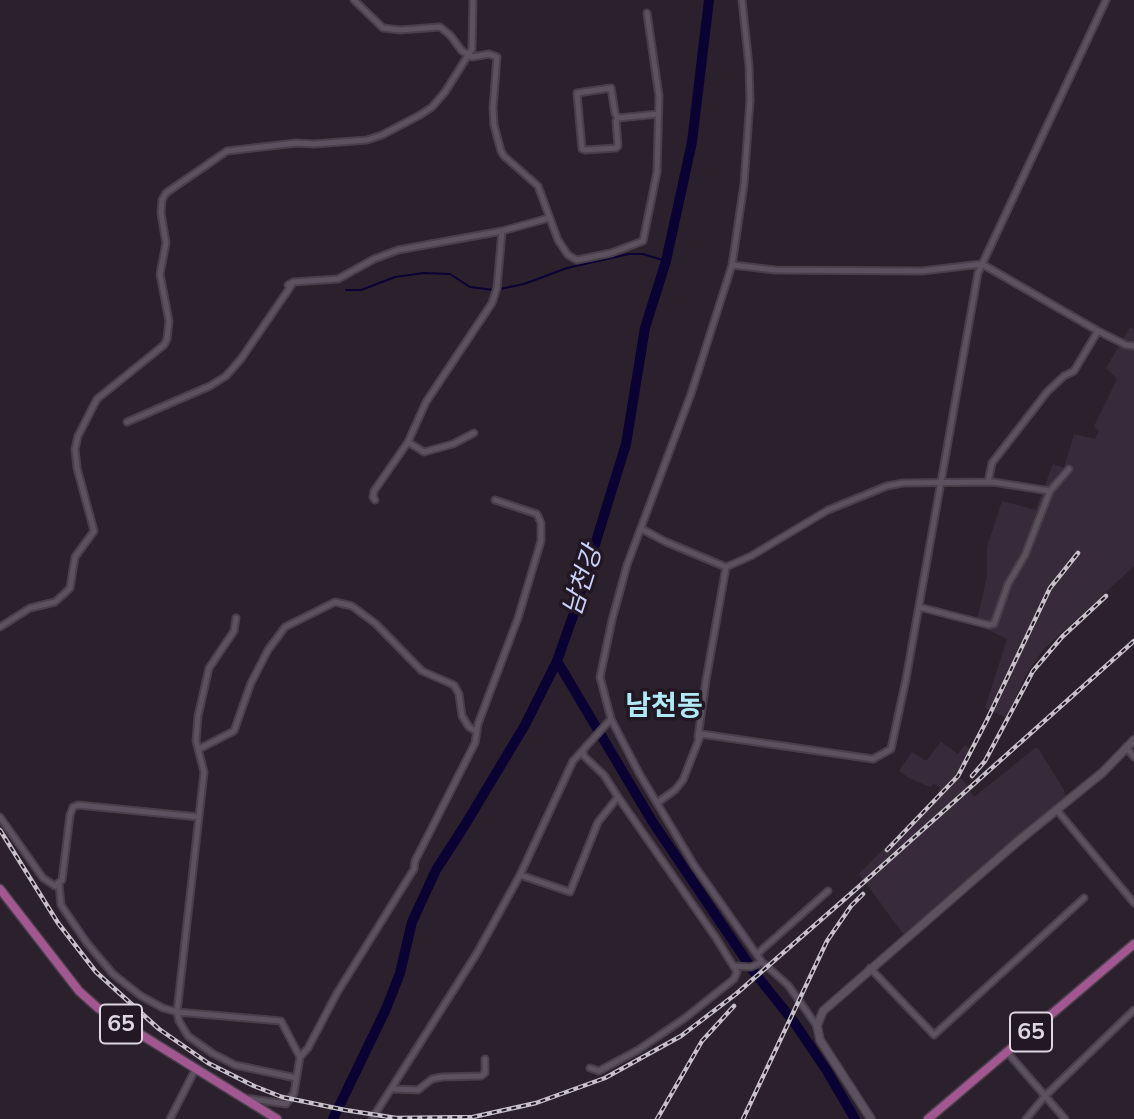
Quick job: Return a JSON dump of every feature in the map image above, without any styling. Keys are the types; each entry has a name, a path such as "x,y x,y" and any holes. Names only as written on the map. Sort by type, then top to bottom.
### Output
{"main road":[{"path":"871,1119 824,1047 817,1026 823,1011 1056,809 1103,772 1134,740"},
{"name":"65","path":"0,889 86,998 108,1016 273,1118"},
{"name":"65","path":"928,1119 1134,944"}],"street":[{"path":"354,0 383,29 440,27 445,29 458,47 468,55 494,55 497,58 494,125 501,151 538,186 558,240 573,259 597,257 643,241 657,172 658,84 647,13"},
{"path":"0,627 30,608 55,601 66,593 75,557 94,531 84,500 75,449 78,436 97,399 164,345 167,339 169,321 160,275 166,243 161,213 162,200 166,193 235,148 360,141 382,135 432,107 472,49 473,0"},
{"path":"742,0 750,100 744,184 732,265 691,394 624,576 600,677 611,719 694,865 762,962 788,985 817,1026"},
{"path":"698,737 701,734 873,759 891,748 919,607 978,273 1106,0"},
{"path":"611,89 618,118 618,146 582,149 577,93 611,89"},
{"path":"618,118 658,114"},
{"path":"127,422 210,386 226,376 241,359 290,284 338,279 398,250 502,231 549,218"},
{"path":"375,500 374,491 408,442 438,381 492,303 497,288 502,231"},
{"path":"732,265 775,270 922,271 982,264 1098,331 1126,345 1134,346"},
{"path":"988,482 992,463 1047,392 1064,376 1074,371 1098,331"},
{"path":"408,442 424,452 453,444 474,433"},
{"path":"919,607 994,624 1008,584 1025,555 1050,491 1069,469"},
{"path":"642,529 666,542 726,566 751,556 822,513 864,494 903,483 1010,483 1050,491"},
{"path":"242,1097 286,1104 290,1101 294,1094 300,1057 308,1048 337,993 414,869 415,860 467,760 518,618 541,541 541,523 537,514 495,500"},
{"path":"657,803 675,790 683,780 698,737 726,566"},
{"path":"198,749 234,731 257,671 274,640 285,627 335,603 352,606 376,624 422,671 454,685 459,694 462,716 469,727 477,732"},
{"path":"236,618 234,631 217,654 206,679 198,716 196,741 204,772 177,1012 188,1036 212,1053 235,1065 296,1078"},
{"path":"372,1119 466,973 520,875 573,761 611,719"},
{"path":"1126,747 1134,757"},
{"path":"583,751 584,756 604,775 737,972 734,979 685,1018 638,1050 599,1071 590,1068"},
{"path":"520,875 570,892 598,822 618,797"},
{"path":"199,817 78,805 73,807 69,815 62,880 59,884 61,905 106,966 141,996 177,1012 281,1021 300,1057"},
{"path":"1056,809 1134,903"},
{"path":"0,817 43,878 50,885 59,884"},
{"path":"757,954 828,891"},
{"path":"870,968 934,1035 1084,898"},
{"path":"734,966 751,967 762,962"},
{"path":"1026,1119 1045,1096 1134,1010"},
{"path":"1007,1052 1065,1119"},
{"path":"393,1089 413,1091 432,1079 481,1076 485,1073 485,1059"},
{"path":"170,1119 195,1070"}],"shaded area":[{"path":"1130,327 1134,329 1134,566 1043,650 1025,676 1007,718 985,708 1007,639 976,624 987,576 987,547 1002,501 1036,510 1053,464 1064,468 1074,434 1095,439 1099,431 1094,426 1117,379 1106,368"},
{"path":"941,742 958,754 965,745 970,749 956,774 974,797 1038,748 1064,790 1065,797 904,935 859,874 937,795 940,787 934,784 930,787 899,771 912,752 926,761"}],"waterway":[{"name":"남천강","path":"333,1119 386,1009 400,973 412,922 436,870 525,725 557,661 573,616 626,444 645,328 666,261 692,142 709,0"},
{"path":"500,289 524,284 567,268 629,254 643,254 666,261"},
{"path":"346,290 361,290 395,277 424,273 450,274 470,287 494,290"},
{"path":"557,661 652,821 754,972 794,1022 855,1119"}],"railway":[{"path":"887,850 958,776 1050,588 1078,553"},
{"path":"972,776 985,761 1033,671 1062,637 1106,596"},
{"path":"0,830 58,923 96,972 159,1029 208,1063 282,1097 345,1110 396,1118 473,1117 536,1103 605,1078 681,1036 736,994 1134,641"},
{"path":"743,1119 827,941 851,906 863,894"},
{"path":"657,1119 702,1041 734,1006"}],"district":[{"name":"남천동","path":"664,707"}]}
